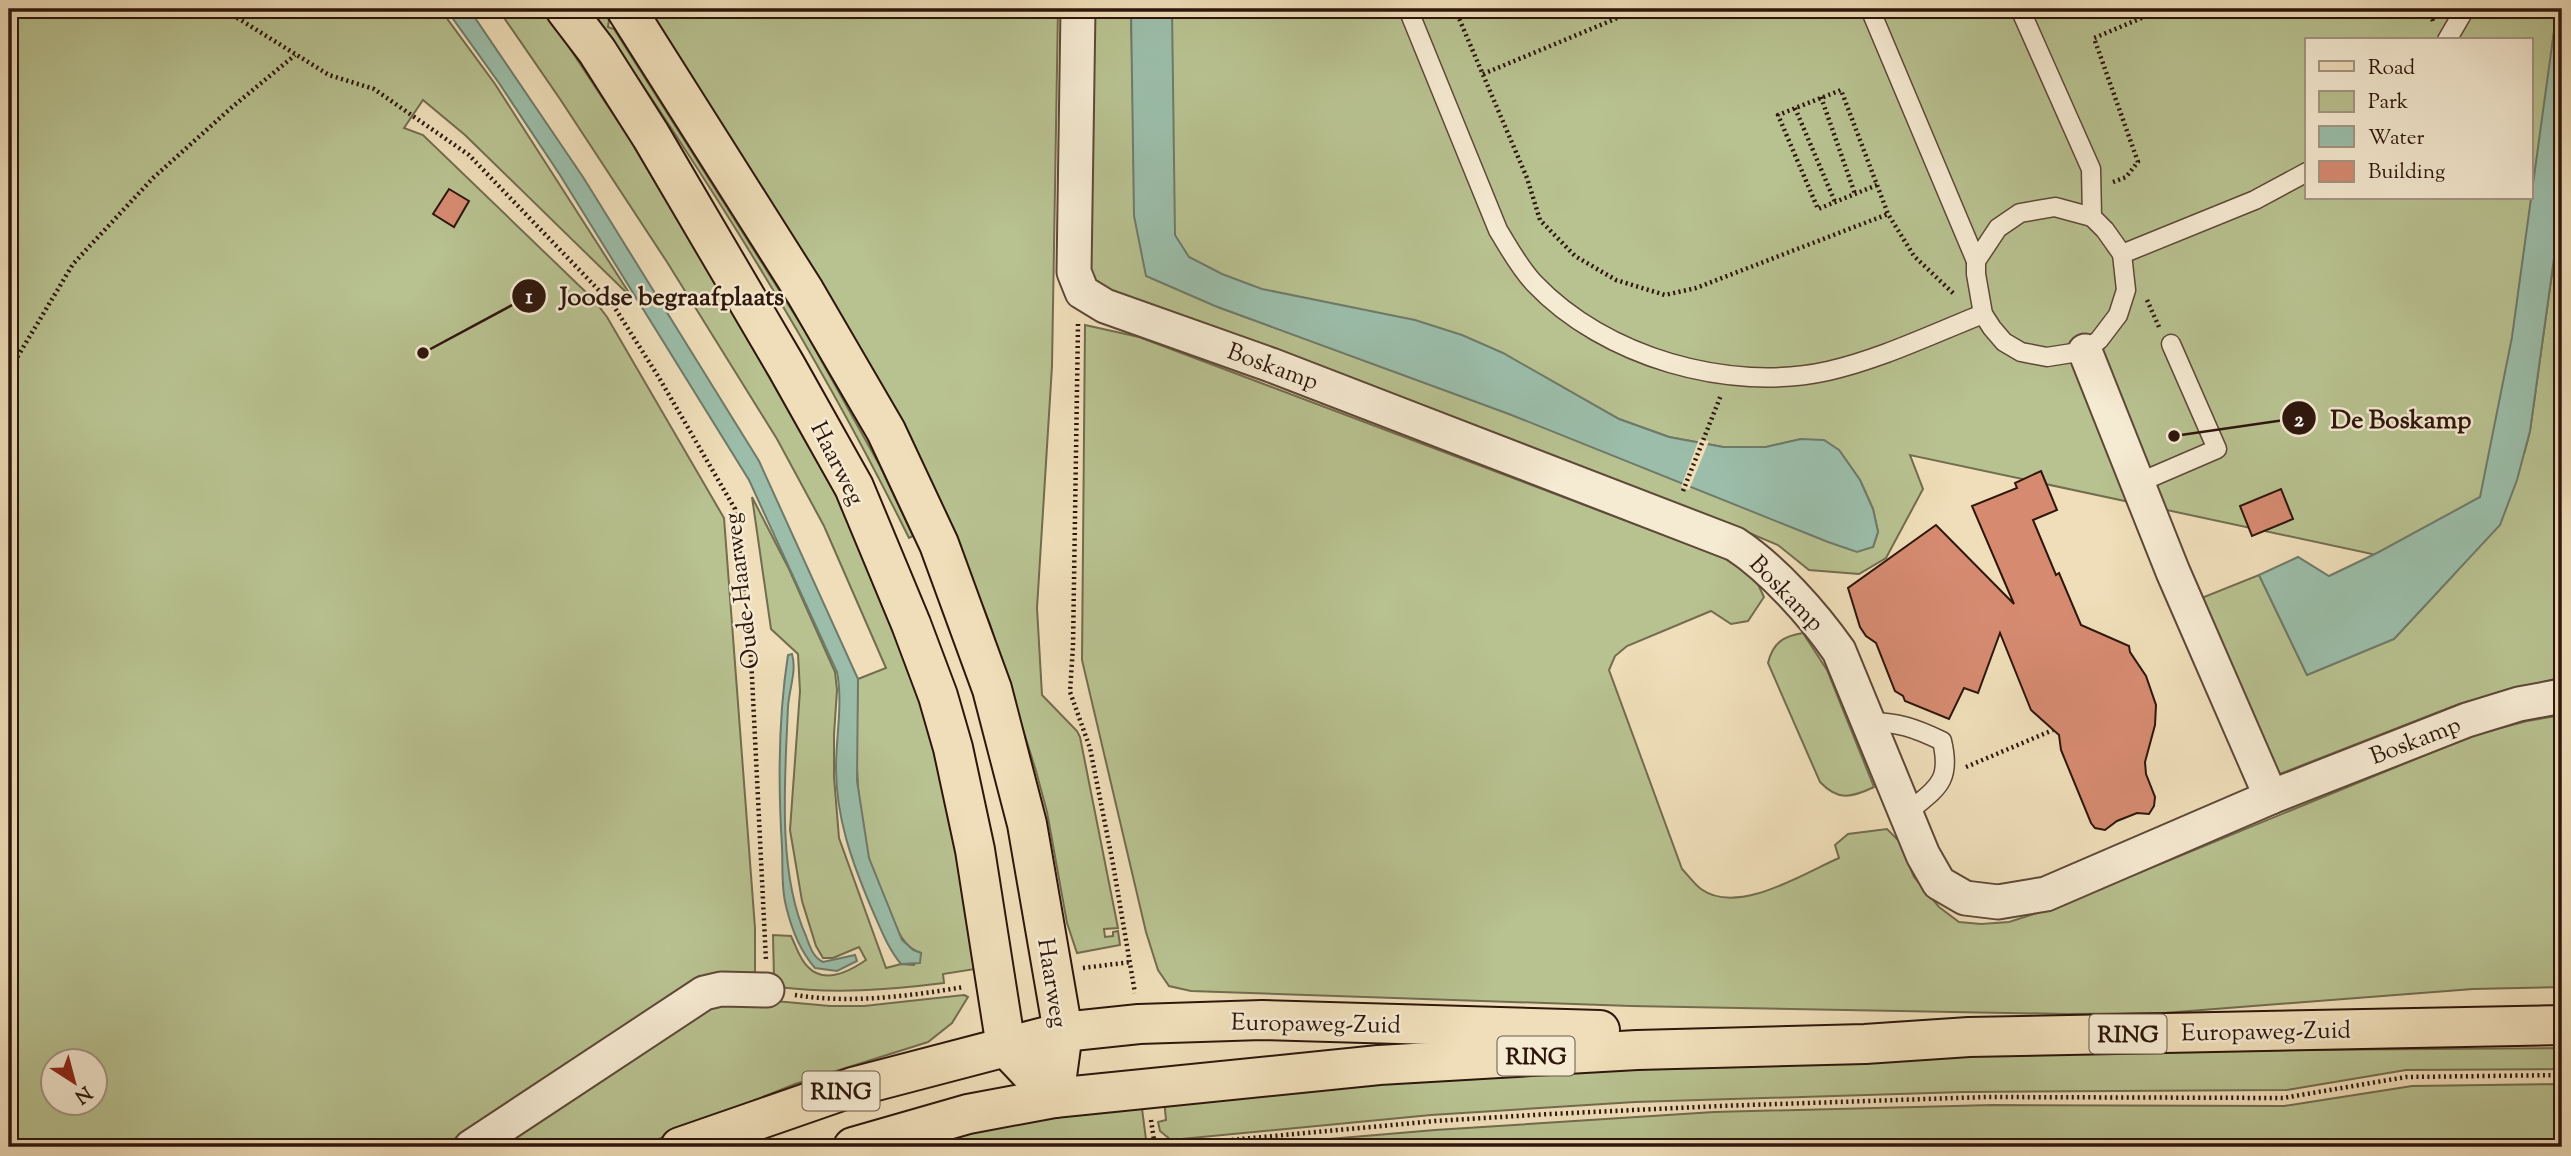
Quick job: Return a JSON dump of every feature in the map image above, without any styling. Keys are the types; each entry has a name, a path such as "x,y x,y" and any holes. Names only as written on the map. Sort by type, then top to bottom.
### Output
{"main road":[{"name":"Haarweg","path":"565,9 597,51 658,147 854,487 911,624 946,722 964,790 1006,1047"},
{"name":"Haarweg","path":"626,9 713,144 886,431 939,544 992,689 1027,824 1063,1032 1054,1098"},
{"name":"Europaweg-Zuid","path":"680,1147 853,1087 1063,1032 1139,1024 1262,1020 1655,1031 1859,1028 1969,1037"},
{"name":"Europaweg-Zuid","path":"853,1147 968,1114 1054,1098 1379,1065 1637,1050 1864,1044 1969,1037 2562,1025"},
{"path":"1006,1047 1054,1098"}],"street":[{"path":"1078,9 1074,272 1082,292"},
{"name":"Boskamp","path":"1082,292 1105,306 1271,365 1735,544 1759,560 1819,623 1839,651 1923,855 1939,883 1965,898 1998,902 2046,894 2271,797 2467,720 2519,704 2562,696"},
{"path":"2085,351 2173,572 2271,797"},
{"path":"471,1147 704,993 721,989 767,990"}],"lane":[{"path":"1408,9 1498,230 1534,282 1568,313 1606,337 1678,367 1728,376 1774,377 1827,371 1876,356 1976,316"},
{"path":"1870,9 1976,261 1976,316"},
{"path":"2020,9 2091,169 2092,217"},
{"path":"2448,38 2465,9"},
{"path":"2122,254 2255,200 2305,173"},
{"path":"1976,261 1998,228 2020,214 2055,207 2092,217 2105,230 2122,254 2126,290 2118,315 2099,340 2085,351 2047,357 2021,352 2004,342 1976,316"},
{"path":"2137,483 2217,449 2171,344"},
{"path":"1868,722 1891,722 1910,726 1942,741 1947,762 1945,773 1934,791 1906,814"}],"path":[{"name":"Oude-Haarweg","path":"223,9 329,75 374,89 468,155 612,305 658,376 735,509 751,657 767,990"},
{"path":"1455,9 1527,178 1540,220 1575,256 1616,280 1665,295 1696,288 1888,214"},
{"path":"1483,74 1639,9"},
{"path":"2091,190 2126,177 2138,162 2094,38 2163,9"},
{"path":"9,371 73,264 153,178 295,55"},
{"path":"1877,185 1818,209 1777,115 1841,90 1888,214 1914,256 1976,316"},
{"path":"1821,97 1855,194"},
{"path":"1795,108 1835,202"},
{"path":"2126,290 2141,287 2164,338 2171,344"},
{"path":"1082,292 1078,313 1070,692 1090,748 1131,962"},
{"path":"1682,495 1728,376"},
{"path":"2562,473 2562,483"},
{"path":"1945,773 1963,769 2053,730"},
{"path":"767,990 828,999 948,990"},
{"path":"1151,1124 1155,1147 1435,1121 1576,1113 1986,1097 2283,1098 2406,1077 2562,1075"}],"green space":[{"path":"9,9 440,9 495,84 633,299 465,135 423,100 404,128 423,135 594,300 607,317 724,518 755,928 755,975 699,976 442,1147 9,1147"},
{"path":"498,9 544,9 653,175 803,429 873,566 946,777 975,969 943,974 944,983 882,989 799,989 778,987 774,980 773,935 791,936 805,964 822,975 845,972 866,960 859,947 833,958 823,958 816,946 802,901 790,830 800,691 798,654 771,629 752,497 789,569 835,672 837,690 834,777 839,838 886,968 901,964 914,965 921,953 903,940 896,927 870,862 860,812 858,679 886,668 824,526 777,439 667,262"},
{"path":"591,9 601,9 609,20 608,27 614,29 805,331 880,466 913,536 909,538 837,401 760,268"},
{"path":"642,9 1058,9 1052,366 1037,608 1042,695 1080,737 1118,928 1104,929 1105,937 1113,936 1113,932 1118,931 1120,945 1077,953 1067,923 1047,812 990,624 935,490 888,397"},
{"path":"1094,9 1131,9 1135,201 1142,9 2557,9 2548,81 2524,454 2530,431 2562,201 2562,677 2459,704 2277,775 2199,599 2259,575 2307,675 2394,639 2456,572 1910,455 1923,489 1886,558 1859,574 1809,570 1778,545 1714,518 1086,285","holes":["1218,307 1541,375 1619,419 1669,437 1723,447 1766,447 1801,439 1839,450 1860,480 1873,509 1878,532 1873,547"]},
{"path":"1085,325 1139,337 1722,557 1754,576 1764,597 1748,621 1731,624 1711,611 1627,646 1615,656 1609,670 1682,869 1701,889 1716,896 1733,898 1752,895 1790,882 1839,858 1835,845 1848,834 1887,829 1899,841 1914,877 1939,907 1959,922 2009,922 2056,907 2474,735 2562,715 2562,987 2473,989 2164,1013 2067,1014 1631,1006 1191,991 1169,986 1158,970 1146,932 1082,660"},
{"path":"1803,633 1827,670 1874,787 1858,794 1839,795 1820,782 1768,663 1773,650 1780,642"},
{"path":"964,995 968,997 952,1023 928,1042 795,1084 639,1147 488,1147 698,1007 775,1001 864,1006"},
{"path":"2562,1048 2562,1069 2406,1070 2287,1090 1963,1092 1635,1102 1431,1115 1171,1140 1160,1131 1158,1122 1166,1120 1164,1099 1537,1065 2168,1051"},
{"path":"2562,1084 2562,1147 1236,1147 1435,1130 1714,1112 1993,1105 2284,1106 2412,1086"},
{"path":"1141,1101 1147,1147 908,1147 949,1136"}],"water":[{"path":"446,9 469,9 583,177 759,461 858,679 857,781 869,858 902,940 921,953 920,963 901,964 896,957 881,929 858,873 846,839 837,786 837,672 749,480 560,175"},
{"path":"1131,9 1172,9 1175,235 1189,257 1222,274 1262,289 1415,320 1462,335 1503,353 1619,419 1669,437 1723,447 1766,447 1801,439 1824,440 1839,450 1860,480 1873,509 1878,532 1873,547 1857,552 1828,542 1509,414 1215,306 1146,276 1134,216"},
{"path":"2557,9 2562,9 2562,201 2530,431 2517,480 2500,525 2394,639 2307,675 2259,575 2298,557 2329,576 2480,497 2512,337"},
{"path":"792,654 794,667 788,707 785,793 791,883 810,948 817,957 823,962 855,955 857,961 837,971 815,968 793,930 784,899 780,751 782,703 788,655"}],"pier":[{"path":"1699,439 1709,441 1689,490 1681,487"}],"building":[{"path":"449,189 469,201 454,227 433,214"},
{"path":"2041,471 2057,510 2033,520 2056,575 2059,573 2081,625 2129,646 2146,676 2156,705 2155,725 2145,762 2146,774 2155,797 2154,806 2149,814 2137,813 2117,821 2105,830 2095,828 2091,823 2061,750 2059,735 2031,710 2000,633 1978,693 1964,688 1949,719 1905,701 1903,696 1895,691 1876,643 1866,636 1860,627 1848,588 1936,525 2014,604 1972,506 2017,488 2015,483"},
{"path":"2281,489 2293,519 2252,536 2240,506"}],"place":[{"name":"Joodse begraafplaats","path":"423,353"},
{"name":"De Boskamp","path":"2174,436"}]}
